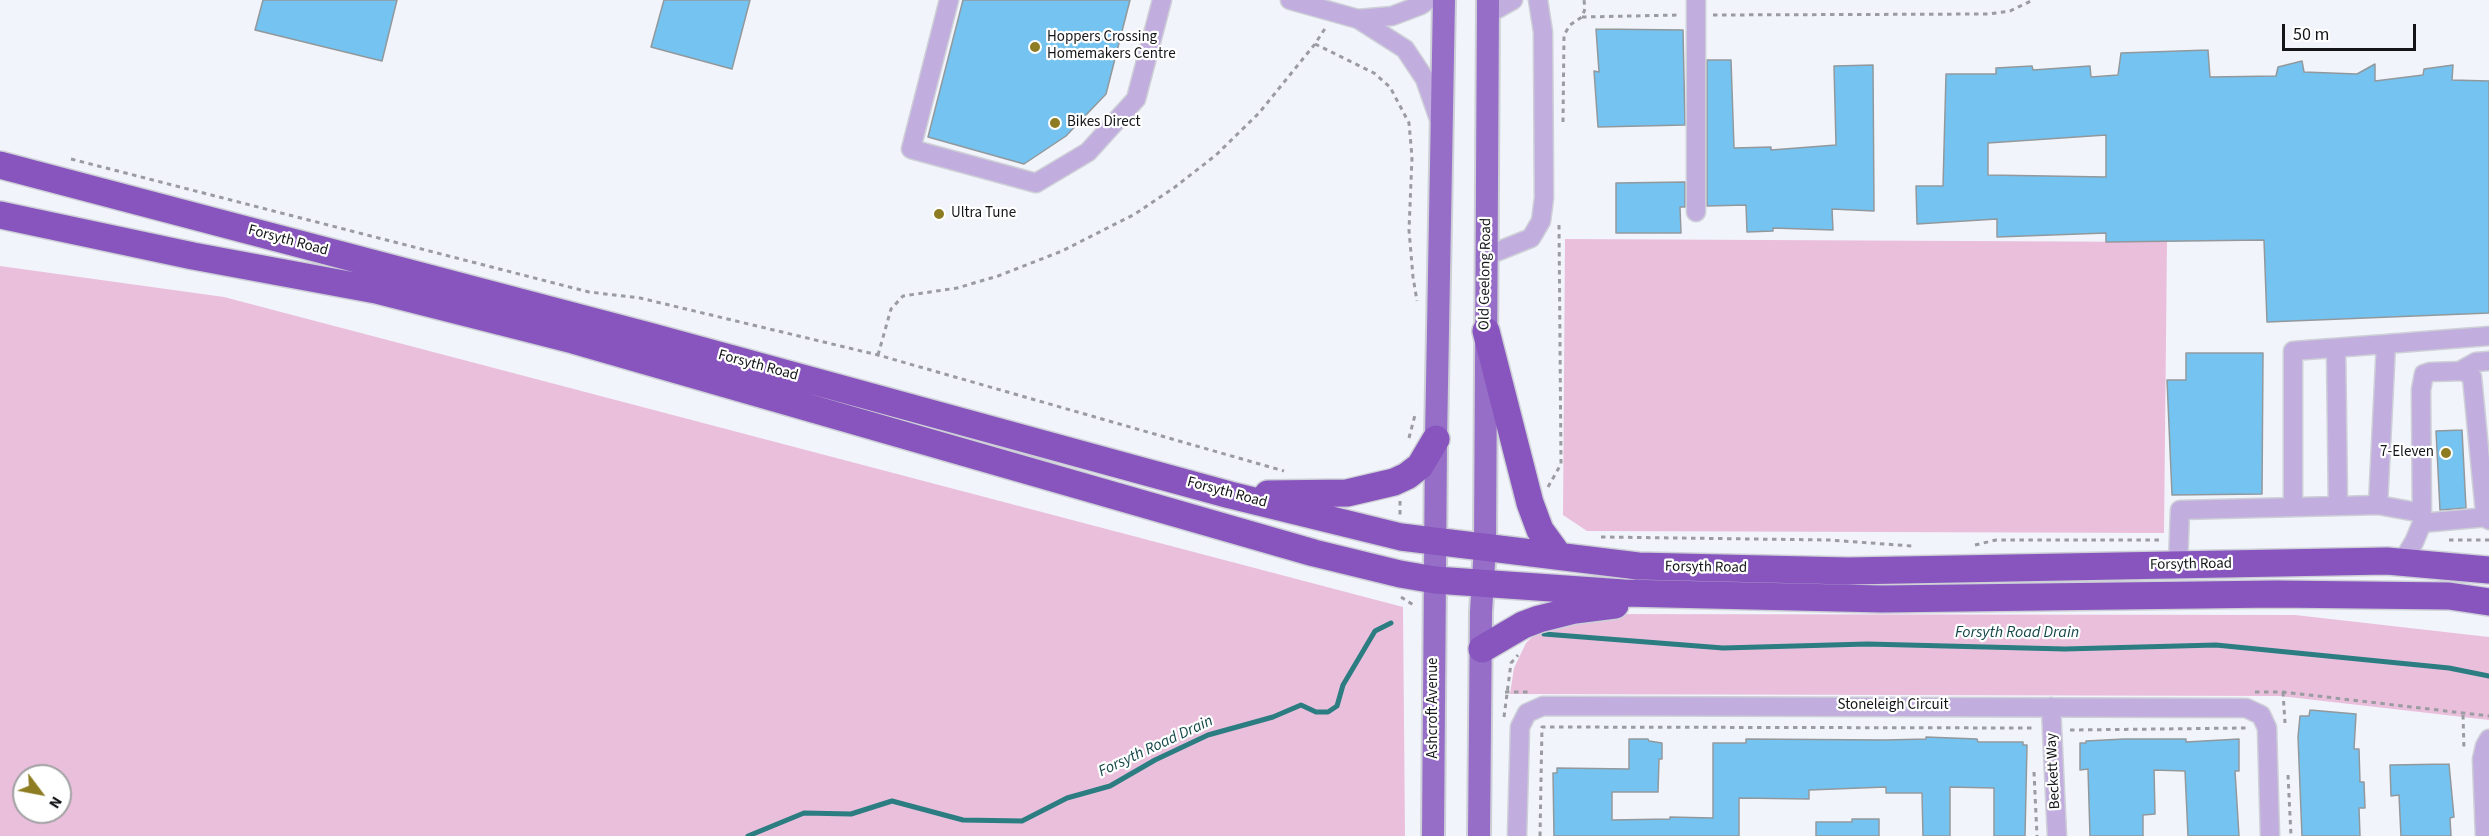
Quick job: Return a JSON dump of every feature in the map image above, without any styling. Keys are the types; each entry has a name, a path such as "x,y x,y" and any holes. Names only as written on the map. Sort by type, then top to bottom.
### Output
{"highway":[{"name":"Forsyth Road","path":"0,165 649,336 1230,495 1401,537 1638,566 1848,571 2178,553 2415,535 2489,570"},
{"name":"Forsyth Road","path":"0,215 193,256 376,290 573,340 1302,549 1400,574 1435,580 1624,593 1882,599 2276,594 2449,596 2489,602"},
{"path":"1486,332 1530,502 1540,530 1559,556"},
{"path":"1230,495 1347,493 1372,488 1407,476 1420,466 1436,439"},
{"path":"1482,650 1523,625 1575,610 1709,595"}],"main road":[{"path":"1436,542 1444,0"},
{"name":"Old Geelong Road","path":"1483,584 1488,7"},
{"name":"Ashcroft Avenue","path":"1433,836 1436,542"},
{"path":"1479,836 1483,584"}],"street":[{"path":"949,0 911,149 1036,183 1088,152 1136,99 1162,0"},
{"path":"1290,0 1329,6 1358,19 1405,49 1425,80 1442,126"},
{"path":"1358,19 1392,16 1428,0"},
{"path":"1488,7 1513,0"},
{"path":"1486,256 1531,238 1541,221 1544,198 1543,32 1538,0"},
{"path":"1696,8 1696,212"},
{"path":"2293,507 2293,351 2489,336"},
{"path":"2378,505 2386,344"},
{"path":"2336,348 2338,506"},
{"path":"2460,371 2476,362 2489,361"},
{"path":"2430,372 2468,372 2472,377 2485,512 2488,518 2415,535 2421,380 2424,374 2430,372"},
{"path":"2178,553 2180,510 2378,505 2415,535"},
{"name":"Stoneleigh Circuit","path":"1517,836 1520,728 1527,713 1543,705 2246,708 2261,715 2267,728 2270,836"},
{"name":"Beckett Way","path":"2051,707 2057,836"},
{"path":"2485,836 2481,759 2489,740"}],"path":[{"path":"1563,126 1564,35 1570,26 1582,17 1586,9 1584,0"},
{"path":"1582,17 1696,8 1989,14 2010,11 2033,0"},
{"path":"878,355 891,309 903,296 957,288 999,276 1062,251 1136,214 1175,187 1216,155 1259,113 1315,44 1329,6"},
{"path":"1315,44 1374,73 1390,87 1409,123 1412,157 1409,230 1418,307"},
{"path":"70,158 589,292 640,298 878,355 1286,471"},
{"path":"1530,502 1543,497 1561,464 1560,219"},
{"path":"1404,446 1409,440 1415,413"},
{"path":"2415,535 2489,540"},
{"path":"1598,537 1829,540 1918,546"},
{"path":"1965,548 1996,540 2178,553"},
{"path":"1540,836 1542,727 2248,728"},
{"path":"2032,728 2033,739"},
{"path":"2034,771 2037,836"}],"shaded area":[{"path":"1565,239 2167,242 2164,533 1587,531 1563,515"},
{"path":"0,266 224,297 1403,607 1405,836 0,836"},
{"path":"1578,614 2295,615 2489,637 2489,720 2280,696 1510,694 1514,668 1526,643 1538,631"}],"building":[{"path":"263,0 397,0 382,61 255,30"},
{"path":"664,0 750,0 732,69 651,47"},
{"name":"Hoppers Crossing Homemakers Centre","path":"963,0 1130,0 1106,94 1066,136 1024,164 928,137"},
{"path":"1596,29 1683,30 1685,125 1598,127 1594,71 1599,72"},
{"path":"2208,50 2210,77 2276,76 2278,67 2302,61 2304,72 2357,74 2375,64 2375,81 2423,75 2424,69 2453,65 2452,80 2489,81 2489,313 2267,322 2264,240 2106,242 2106,233 1997,237 1997,219 1917,224 1916,186 1943,186 1946,74 1996,74 1996,68 2032,66 2033,70 2090,66 2091,77 2118,75 2121,53","holes":["2106,135 2106,177 1988,175 1988,143"]},
{"path":"1707,60 1731,60 1734,148 1771,147 1771,150 1836,145 1834,66 1873,65 1874,211 1832,209 1833,230 1773,228 1773,231 1747,232 1746,205 1707,206"},
{"path":"1685,182 1685,207 1680,207 1681,233 1616,233 1616,183"},
{"path":"2186,353 2263,353 2262,494 2172,495 2167,380 2186,380"},
{"path":"2462,430 2466,508 2440,510 2436,431"},
{"path":"2310,710 2356,714 2354,749 2359,749 2360,782 2364,782 2365,808 2359,808 2360,836 2302,836 2298,737 2300,716 2309,716"},
{"path":"1926,737 1977,739 1978,742 2023,742 2023,745 2027,745 2025,836 1994,836 1994,788 1950,787 1950,836 1923,836 1922,793 1886,793 1886,787 1809,790 1809,799 1739,798 1739,836 1554,836 1553,773 1557,773 1557,768 1629,769 1629,739 1648,739 1662,743 1658,792 1612,792 1612,820 1670,819 1670,817 1713,818 1713,743 1746,743 1746,739 1886,740 1926,739"},
{"path":"2124,739 2186,739 2186,742 2239,739 2239,771 2235,771 2239,836 2188,836 2185,771 2154,770 2155,814 2143,815 2143,836 2090,836 2088,769 2080,770 2080,743"},
{"path":"2449,764 2454,817 2450,818 2451,836 2401,836 2399,795 2391,796 2390,765"},
{"path":"1852,819 1879,819 1879,836 1816,836 1816,822 1852,822"}],"waterway":[{"name":"Forsyth Road Drain","path":"748,836 804,813 851,814 892,801 963,820 1022,821 1067,798 1110,786 1155,760 1208,735 1273,717 1301,705 1316,712 1328,712 1337,706 1343,685 1375,631 1391,623"},
{"name":"Forsyth Road Drain","path":"1544,634 1723,648 1867,644 2065,649 2216,645 2449,668 2489,676"}],"place":[{"name":"Hoppers Crossing Homemakers Centre","path":"1035,47"},
{"name":"Bikes Direct","path":"1055,123"},
{"name":"Ultra Tune","path":"939,214"},
{"name":"7-Eleven","path":"2446,453"}]}
